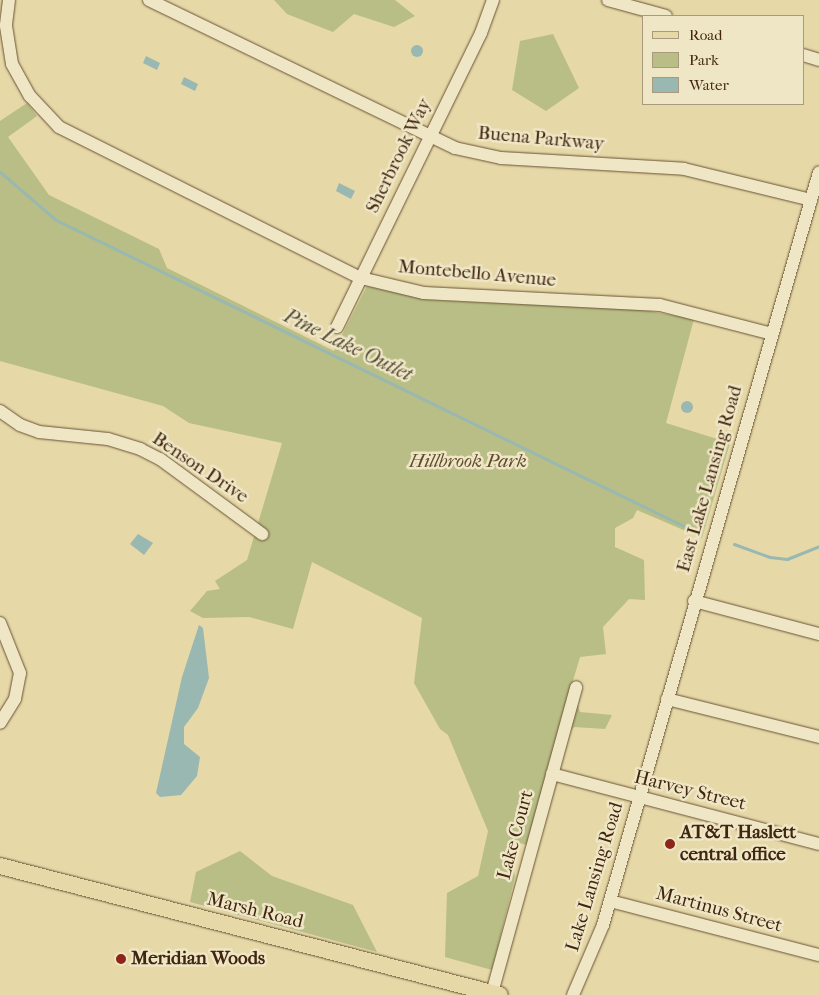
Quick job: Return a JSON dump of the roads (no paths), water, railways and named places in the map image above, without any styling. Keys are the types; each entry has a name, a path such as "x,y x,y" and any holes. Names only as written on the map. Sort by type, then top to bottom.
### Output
{"main road":[{"name":"Marsh Road","path":"0,866 496,994"}],"street":[{"name":"Montebello Avenue","path":"9,0 6,26 12,64 39,109 71,134 361,278 424,293 660,305 772,334"},
{"name":"Buena Parkway","path":"149,0 429,138 455,148 501,158 684,169 811,200"},
{"name":"Sherbrook Way","path":"337,328 481,33 492,0"},
{"path":"608,0 662,15"},
{"path":"804,55 819,60"},
{"name":"East Lake Lansing Road","path":"639,797 819,172"},
{"name":"Benson Drive","path":"2,416 39,432 108,440 140,449 160,459 262,534"},
{"path":"694,601 819,634"},
{"path":"0,623 16,656 20,673 15,699 0,723"},
{"name":"Lake Court","path":"496,994 576,687"},
{"path":"667,699 819,737"},
{"name":"Harvey Street","path":"552,774 819,844"},
{"name":"Lake Lansing Road","path":"573,995 595,949 639,797"},
{"name":"Martinus Street","path":"610,901 819,955"}],"water":[{"path":"415,45 419,45 423,51 419,57 415,57 411,53 411,49"},
{"path":"146,56 160,63 157,70 143,63"},
{"path":"184,77 198,84 195,91 181,84"},
{"path":"339,183 355,191 351,199 336,191"},
{"path":"685,401 689,401 693,407 689,413 685,413 681,409 681,405"},
{"path":"138,534 153,543 144,555 130,544"},
{"path":"199,625 203,628 209,678 198,708 184,727 184,744 200,757 197,776 181,795 160,797 156,793 182,677"}],"waterway":[{"name":"Pine Lake Outlet","path":"0,172 56,220 692,530"},
{"name":"Pine Lake Outlet","path":"734,544 770,557 787,559 819,546"}],"place":[{"name":"AT&T Haslett central office","path":"670,844"},
{"name":"Meridian Woods","path":"121,959"}],"park label":[{"name":"Hillbrook Park","path":"468,462"}]}
